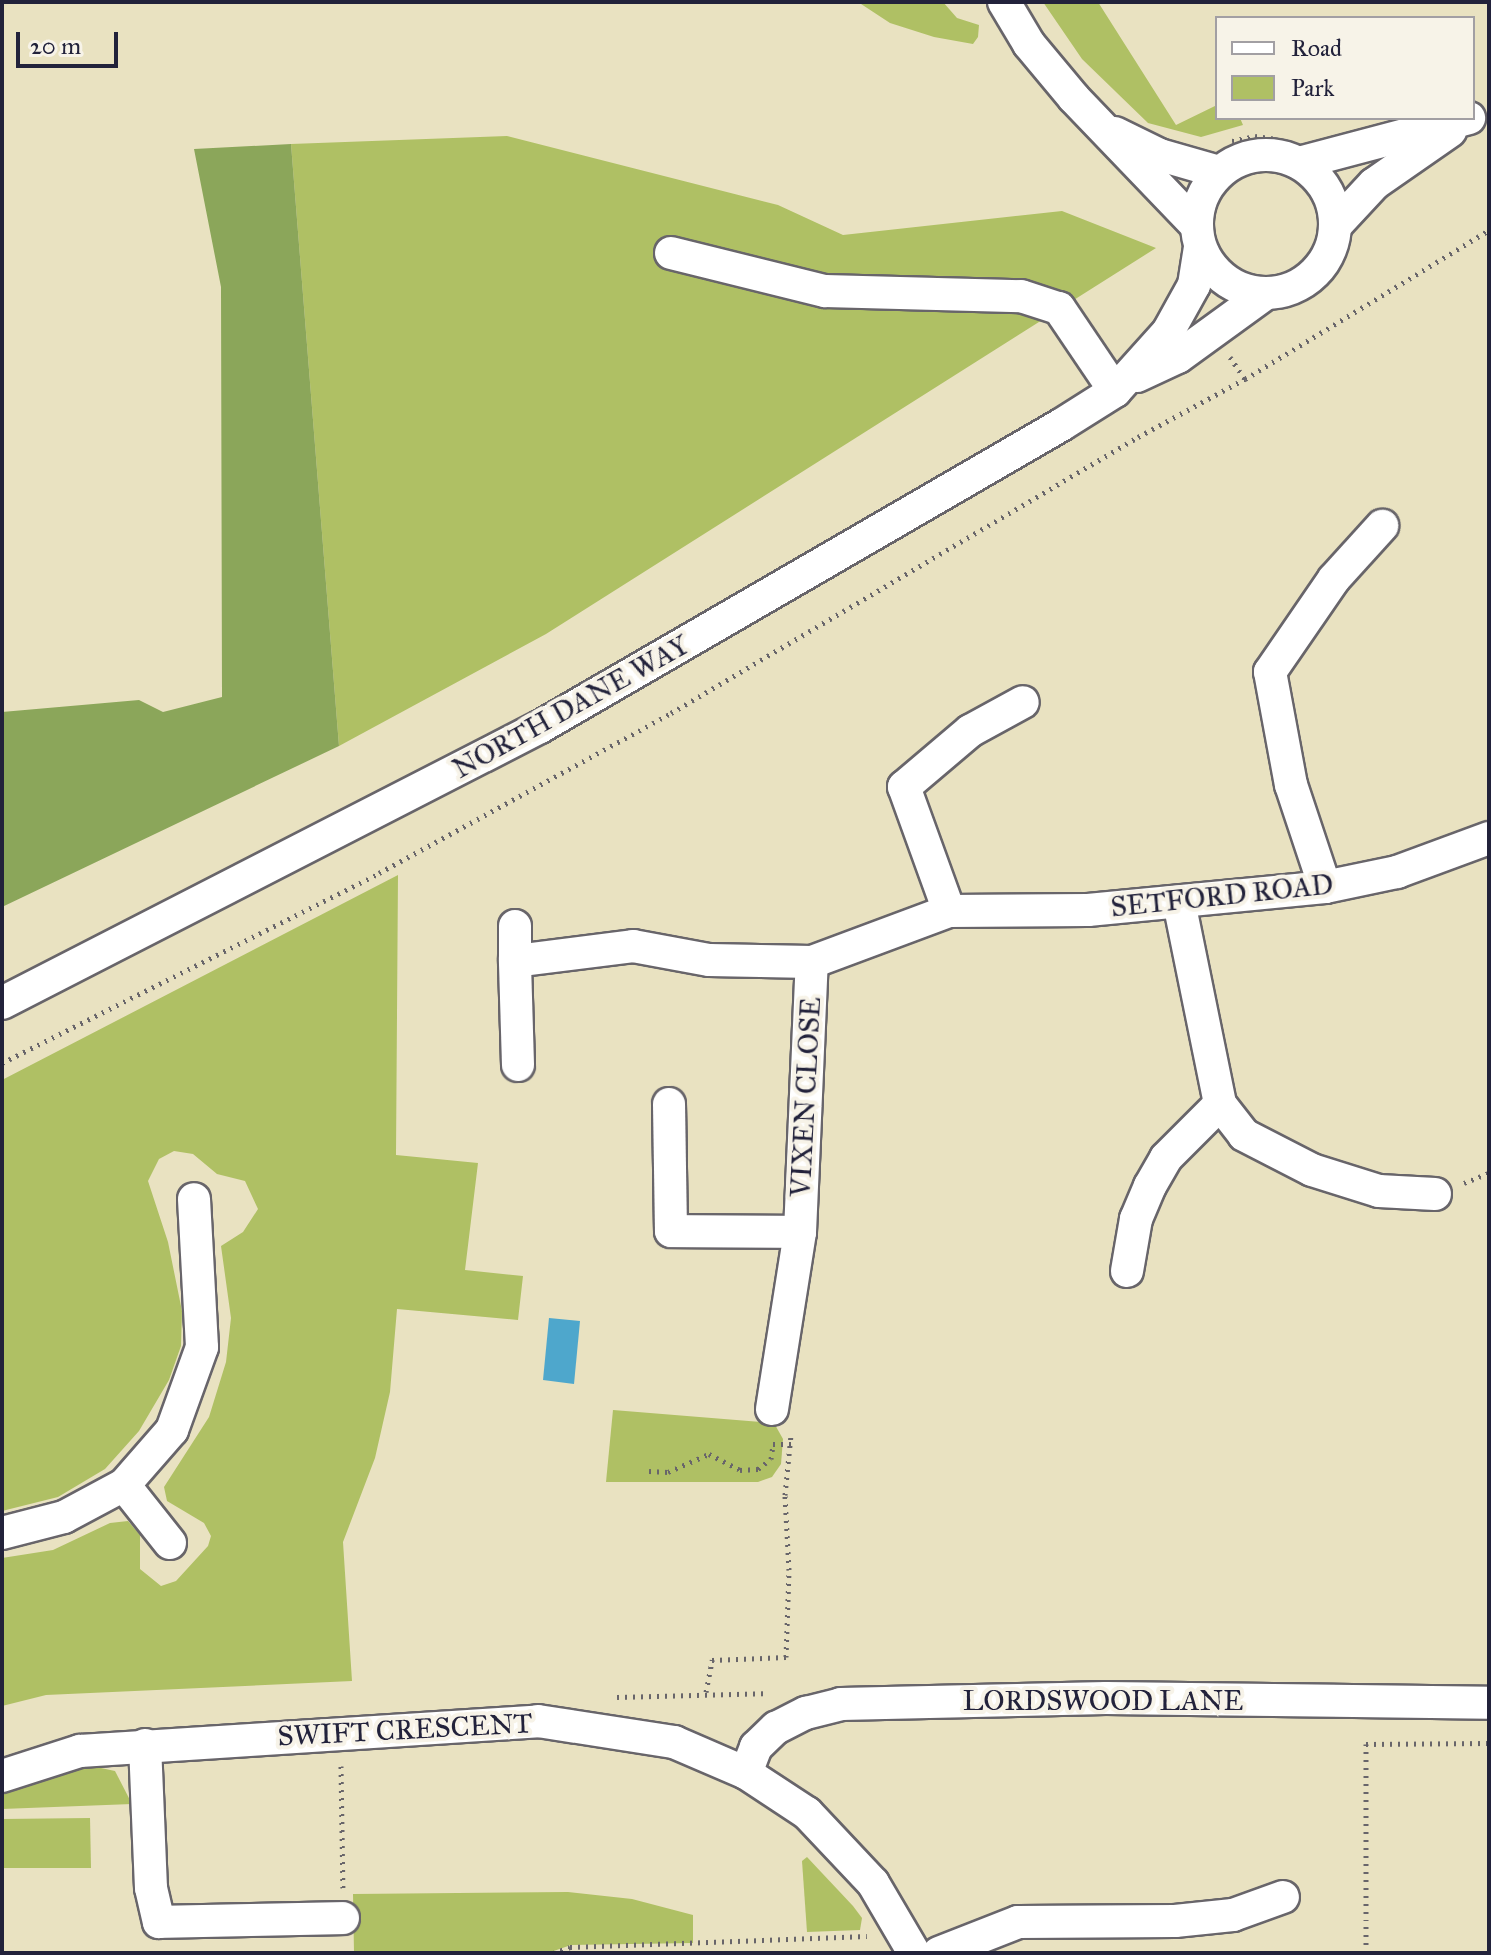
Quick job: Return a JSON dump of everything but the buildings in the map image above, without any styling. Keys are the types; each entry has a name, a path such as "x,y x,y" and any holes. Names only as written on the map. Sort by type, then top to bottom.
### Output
{"street":[{"path":"1004,2 1029,44 1198,236 1225,280 1266,293"},
{"path":"1096,120 1147,149 1219,172"},
{"name":"NORTH DANE WAY","path":"1119,387 1183,311 1194,285 1202,196 1219,172 1234,162 1267,154 1299,163 1461,120"},
{"name":"NORTH DANE WAY","path":"2,1003 540,727 1000,464 1119,387 1178,357 1266,293 1292,288 1315,274 1330,252 1335,226 1374,184 1466,120"},
{"path":"1299,163 1319,179 1332,201 1335,226"},
{"path":"671,253 825,291 1021,296 1059,308 1119,387"},
{"path":"1325,887 1291,785 1270,672 1296,631 1382,526"},
{"path":"949,911 904,787 970,731 1023,702"},
{"name":"SETFORD ROAD","path":"515,961 633,946 709,960 812,962 949,911 1088,910 1325,887 1397,872 1489,838"},
{"path":"1179,902 1220,1104 1244,1135 1312,1170 1379,1191 1435,1194"},
{"path":"515,926 518,1065"},
{"name":"VIXEN CLOSE","path":"772,1409 800,1232 812,962"},
{"name":"VIXEN CLOSE","path":"669,1104 671,1231 800,1232"},
{"path":"1127,1271 1136,1219 1150,1186 1166,1158 1220,1104"},
{"path":"2,1533 64,1517 124,1485 172,1430 202,1347 194,1199"},
{"path":"124,1485 170,1543"},
{"name":"LORDSWOOD LANE","path":"746,1773 756,1747 776,1728 823,1709 1055,1698 1489,1703"},
{"name":"SWIFT CRESCENT","path":"2,1776 80,1751 538,1721 674,1742 746,1773 807,1813 873,1883 909,1944"},
{"path":"145,1745 151,1888 159,1922 343,1918"},
{"path":"939,1953 1018,1922 1175,1921 1233,1915 1283,1897"}],"path":[{"path":"2,1063 379,873 643,728 1245,379 1489,230"},
{"path":"1230,357 1245,379"},
{"path":"706,1692 712,1660 786,1657 789,1570 785,1495 792,1444 788,1422 772,1409"},
{"path":"649,1471 668,1472 709,1454 740,1470 758,1469 771,1459 773,1444 792,1444"},
{"path":"580,1727 584,1700 706,1692 811,1694 823,1709"},
{"path":"340,1733 343,1918"},
{"path":"1366,1953 1366,1744 1489,1743"},
{"path":"553,1953 570,1947 909,1944"}],"green space":[{"path":"858,2 943,2 957,18 979,25 978,37 973,44 934,37 890,23"},
{"path":"1043,2 1098,2 1176,125 1215,106 1215,120 1241,120 1243,125 1201,137 1148,123 1082,59"},
{"path":"507,136 778,205 843,235 1062,211 1156,248 546,634 339,746 291,144"},
{"path":"291,144 339,746 2,907 2,712 139,700 163,712 222,697 221,287 194,149"},
{"path":"398,875 396,1155 478,1163 465,1270 523,1276 518,1320 397,1309 390,1392 375,1458 343,1542 352,1681 46,1695 2,1706 2,1558 53,1550 110,1523 128,1521 140,1535 140,1569 161,1586 176,1581 208,1546 211,1536 204,1523 167,1501 164,1487 209,1417 226,1362 231,1318 221,1246 243,1232 258,1209 245,1181 217,1174 193,1154 174,1151 159,1159 148,1181 168,1242 182,1311 181,1346 169,1380 139,1431 105,1469 58,1497 2,1511 2,1080"},
{"path":"613,1410 774,1423 783,1439 781,1464 772,1477 758,1482 606,1482"},
{"path":"82,1764 115,1771 132,1804 2,1809 2,1786"},
{"path":"90,1818 91,1868 2,1868 2,1819"},
{"path":"807,1857 862,1918 860,1930 807,1932 802,1861"},
{"path":"568,1892 632,1899 693,1915 693,1943 571,1945 548,1953 354,1953 353,1894"}],"water":[{"path":"549,1318 580,1321 574,1384 543,1380"}]}
